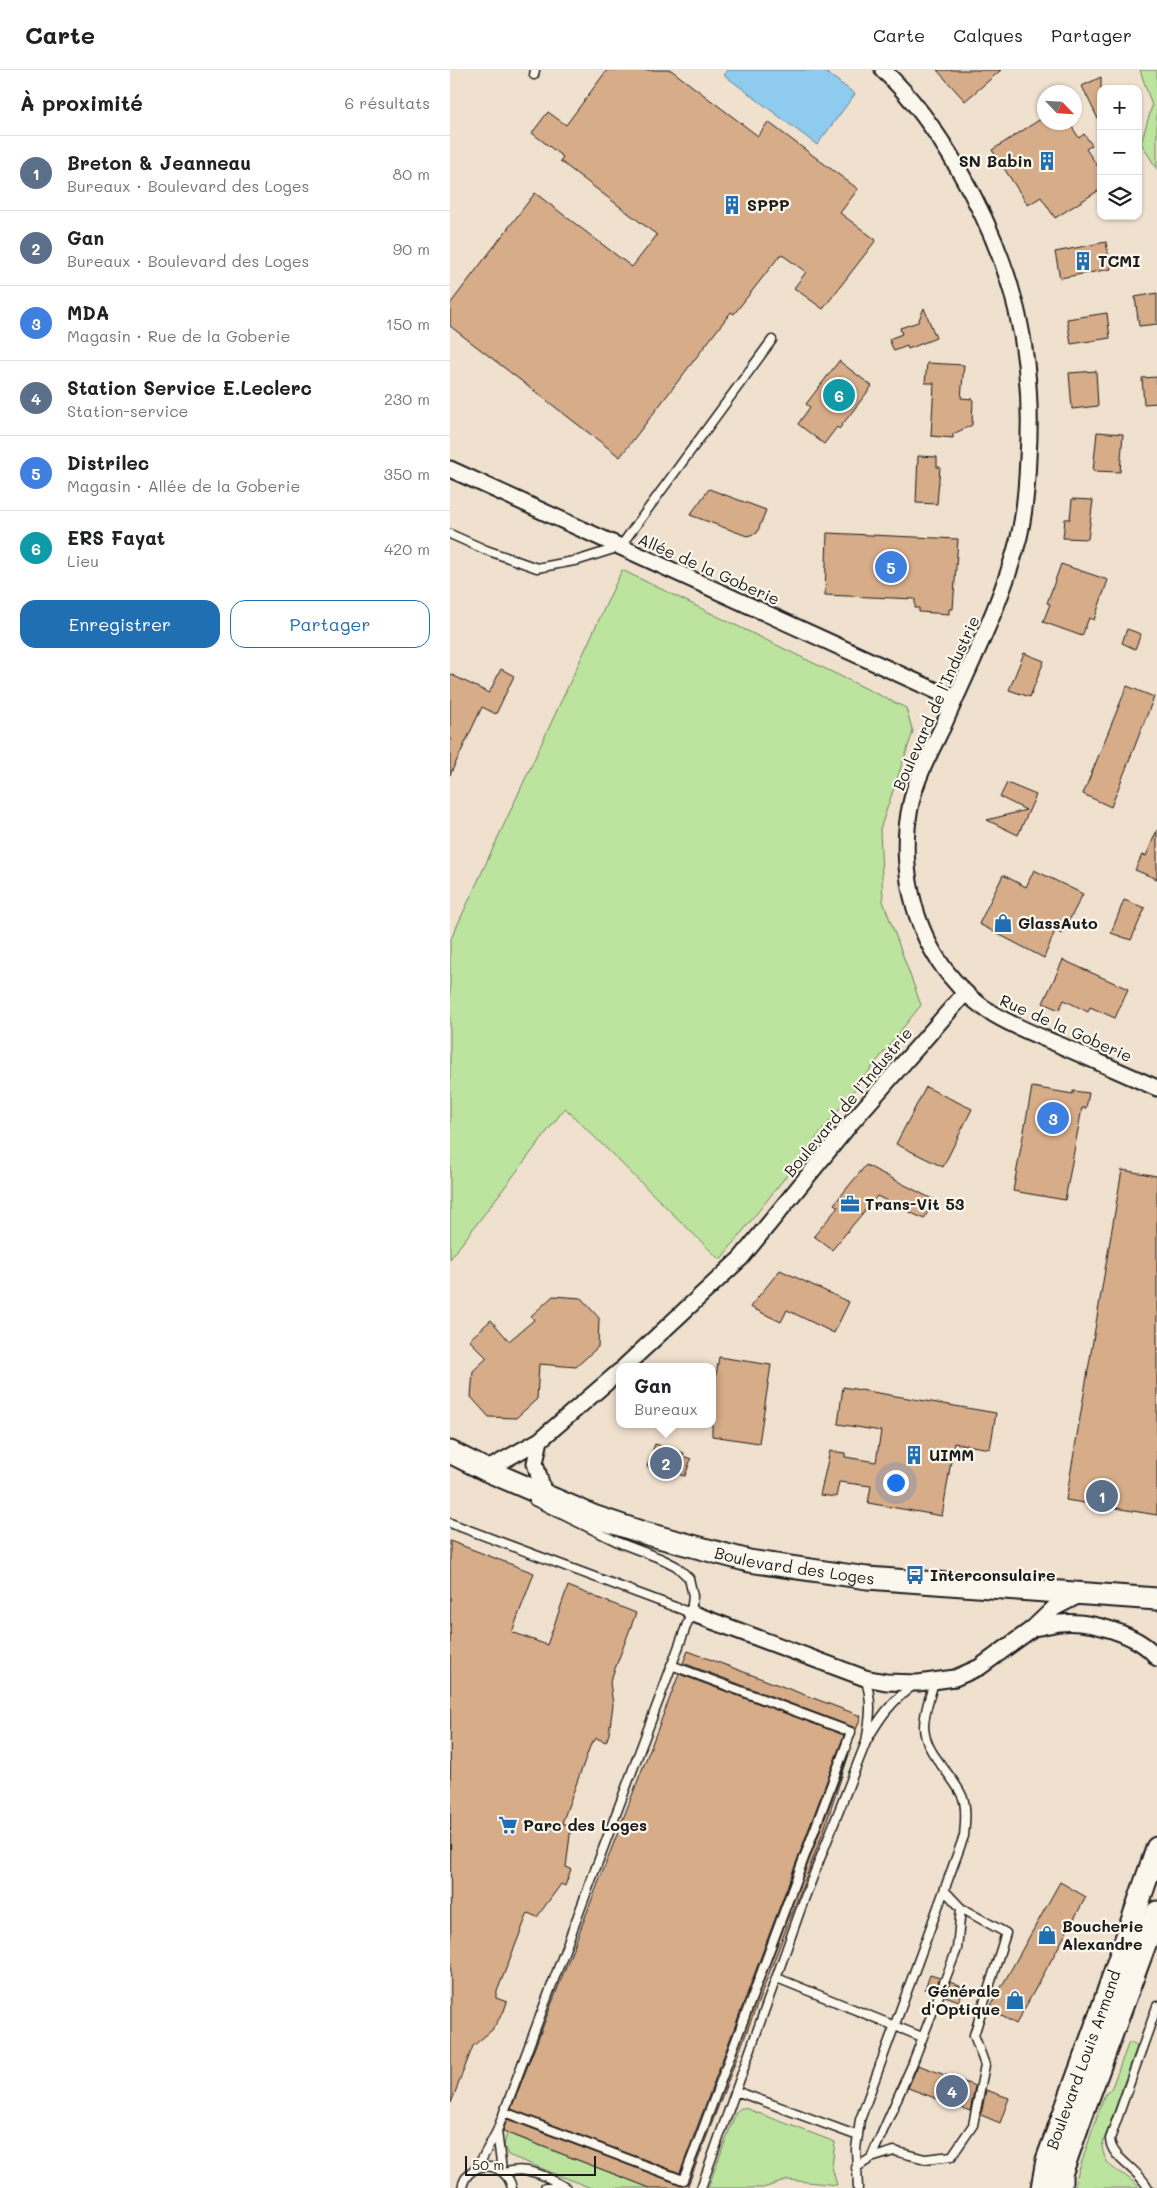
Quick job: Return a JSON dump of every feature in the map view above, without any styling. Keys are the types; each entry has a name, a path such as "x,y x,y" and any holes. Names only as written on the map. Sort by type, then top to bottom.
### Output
{"main road":[{"name":"Boulevard des Loges","path":"450,1452 545,1497 593,1516 644,1534 749,1561 867,1578 1157,1599"},
{"name":"Boulevard Louis Armand","path":"1042,2188 1047,2160 1101,2012 1157,1848"},
{"name":"Boulevard Louis Armand","path":"1061,2188 1061,2174 1074,2136 1157,1912"}],"street":[{"name":"Boulevard de l'Industrie","path":"628,1363 741,1258 851,1123 965,993 951,978 932,950 913,899 907,874 908,826 912,801 922,770 991,622 1009,569 1023,517 1030,414 1026,358 1012,286 971,191 946,146 930,124 883,70"},
{"name":"Allée de la Goberie","path":"450,468 620,548 954,699"},
{"name":"Rue de la Goberie","path":"965,993 977,1005 1002,1021 1157,1088"},
{"path":"486,1470 540,1440 616,1374"},
{"path":"540,1440 535,1463 545,1497"},
{"path":"690,1613 865,1678 886,1682 918,1683 954,1678 980,1667 1032,1629 1054,1608 1082,1593"},
{"path":"1032,1629 1062,1622 1099,1626 1141,1643 1152,1651 1157,1658"}],"lane":[{"path":"450,534 486,550 537,568 579,560 620,548 772,340"},
{"path":"462,2188 465,2178 477,2168 497,2131 671,1665 690,1613 693,1596 689,1578 676,1566 545,1508 486,1470"},
{"path":"450,1523 690,1613"},
{"path":"504,2112 683,2180 701,2134 850,1732 671,1665"},
{"path":"865,1678 870,1692 872,1713 866,1742"},
{"path":"858,2188 856,2168 860,2120 961,1850 966,1818 963,1798 950,1775 934,1754 924,1729 925,1713 934,1682"},
{"path":"701,2188 811,1883 866,1742 883,1712 900,1695 918,1683"},
{"path":"856,2168 871,2158 894,2151 925,2159 952,2156 973,2125 985,2065 974,2035 1006,1933 961,1908 945,1891"},
{"path":"871,2158 912,2065 957,1949 961,1908"},
{"path":"777,1978 922,2037"},
{"path":"1148,2188 1143,2178 1117,2156 1110,2147 1110,2139 1157,2006"},
{"path":"736,2091 858,2136"},
{"path":"497,2131 503,2172"},
{"path":"477,2168 490,2166 503,2172 509,2179 512,2188"},
{"path":"503,2172 525,2169 552,2179 566,2188"},
{"path":"545,2188 553,2188"}],"green space":[{"path":"1140,70 1157,70 1157,169 1142,145 1152,106"},
{"path":"622,570 906,708 913,732 880,829 883,901 921,1005 720,1260 565,1108 450,1259 450,941"},
{"path":"1129,2042 1137,2046 1102,2146 1104,2155 1112,2167 1134,2182 1139,2188 1075,2188 1076,2179 1104,2096 1112,2087"},
{"path":"741,2108 835,2142 832,2167 837,2185 788,2180 763,2188 708,2188 736,2112"},
{"path":"507,2133 650,2188 591,2188 508,2155 504,2146"}],"water":[{"path":"728,70 823,70 855,94 817,145 724,75"}],"building":[{"path":"607,70 671,70 758,136 768,122 858,189 840,213 876,240 823,309 794,288 806,272 781,254 734,314 731,312 620,457 450,326 450,304 535,193 632,267 657,235 560,161 563,157 532,133 548,112 566,125"},
{"path":"937,70 1001,70 965,101"},
{"path":"1101,77 1101,85 1097,85 1097,117 1082,86"},
{"name":"SN Babin","path":"1037,121 1037,130 1074,130 1079,138 1084,134 1092,145 1086,149 1097,165 1097,192 1055,218 1041,197 1028,205 992,150"},
{"name":"TCMI","path":"1106,242 1111,269 1060,278 1055,252"},
{"path":"1157,293 1157,324 1139,326 1135,297"},
{"path":"924,308 936,338 908,349 907,346 894,351 889,339 902,334 900,328 918,322"},
{"path":"1107,313 1110,338 1071,344 1067,319"},
{"path":"839,361 872,386 839,429 837,427 824,444 798,424 810,407 806,404"},
{"path":"927,363 964,365 961,398 973,399 972,425 953,434 953,438 931,436 934,383 925,383"},
{"path":"1096,371 1098,406 1072,409 1069,373"},
{"path":"1157,377 1157,403 1144,404 1142,378"},
{"path":"1097,432 1123,434 1120,472 1093,471"},
{"path":"918,456 937,457 937,467 940,467 937,504 916,503"},
{"path":"709,489 766,510 757,533 747,536 690,515"},
{"path":"1072,499 1093,500 1088,539 1063,538 1065,519 1070,519"},
{"path":"827,533 958,539 953,609 949,609 949,614 919,612 919,608 915,608 915,599 825,595"},
{"path":"1061,564 1108,580 1094,620 1089,618 1082,636 1043,622 1050,604 1047,603"},
{"path":"1127,629 1141,634 1135,649 1122,643"},
{"path":"1024,653 1044,661 1030,697 1009,690"},
{"path":"501,669 514,676 496,714 482,707 450,775 450,674 489,693"},
{"path":"1127,686 1154,697 1111,807 1083,794"},
{"path":"1007,783 1036,795 1018,835 987,820 1026,810 1000,797"},
{"path":"1157,830 1157,879 1135,870 1142,855 1146,856"},
{"path":"1034,870 1083,894 1062,934 1055,931 1044,958 979,924 1003,875 1026,887"},
{"path":"1124,900 1145,908 1131,940 1111,933"},
{"path":"1063,960 1128,989 1115,1018 1090,1007 1088,1012 1064,1000 1059,1010 1043,1003"},
{"path":"926,1087 972,1109 943,1167 896,1144"},
{"path":"1032,1087 1073,1094 1073,1091 1089,1093 1086,1108 1082,1108 1065,1200 1013,1191"},
{"path":"866,1165 934,1200 924,1219 877,1196 832,1250 814,1236 838,1207 834,1204"},
{"path":"1122,1170 1157,1176 1157,1515 1066,1500"},
{"path":"780,1270 849,1302 834,1333 787,1310 781,1322 750,1307"},
{"path":"553,1296 581,1298 599,1318 598,1347 576,1367 539,1364 537,1399 516,1418 489,1417 471,1397 473,1371 487,1358 469,1340 491,1320 509,1341 534,1320 531,1316"},
{"path":"719,1357 771,1365 759,1443 712,1436 712,1428 716,1428 716,1376"},
{"name":"UIMM","path":"843,1387 996,1413 990,1449 954,1443 942,1516 868,1503 871,1486 839,1482 836,1497 820,1495 830,1451 845,1453 845,1457 876,1462 881,1431 838,1424"},
{"path":"655,1444 684,1453 683,1456 691,1459 685,1476 677,1474 675,1477 647,1467"},
{"name":"Parc des Loges","path":"450,1541 534,1573 512,1632 547,1645 568,1586 636,1613 610,1682 613,1705 609,1734 606,1742 596,1738 594,1742 592,1741 562,1823 571,1827 566,1867 571,1869 565,1886 561,1884 537,1917 528,1913 496,1994 496,1998 507,2002 504,2011 492,2030 473,2046 451,2103"},
{"path":"688,1651 861,1716 856,1730 853,1727 683,1663"},
{"path":"679,1674 844,1735 680,2173 511,2109"},
{"path":"849,1754 824,1830 687,2188 650,2188 503,2131 507,2119 681,2185 687,2184"},
{"path":"1060,1882 1086,1897 1016,2024 989,2009"},
{"path":"930,1975 940,1978 934,1992 925,1989"},
{"path":"950,1982 964,1988 959,2001 945,1996"},
{"path":"918,2065 975,2086 970,2111 908,2088"},
{"path":"986,2090 1009,2098 1000,2123 981,2115"}],"place":[{"name":"SN Babin","path":"1047,161"},
{"name":"SPPP","path":"732,205"},
{"name":"TCMI","path":"1083,261"},
{"name":"ERS Fayat","path":"839,395"},
{"name":"Distrilec","path":"891,567"},
{"name":"GlassAuto","path":"1003,923"},
{"name":"MDA","path":"1053,1118"},
{"name":"Trans-Vit 53","path":"850,1204"},
{"name":"UIMM","path":"914,1455"},
{"name":"Gan","path":"666,1463"},
{"name":"Breton & Jeanneau","path":"1102,1496"},
{"name":"Interconsulaire","path":"915,1575"},
{"name":"Parc des Loges","path":"508,1825"},
{"name":"Boucherie Alexandre","path":"1047,1935"},
{"name":"Générale d'Optique","path":"1015,2000"},
{"name":"Station Service E.Leclerc","path":"952,2091"}]}
